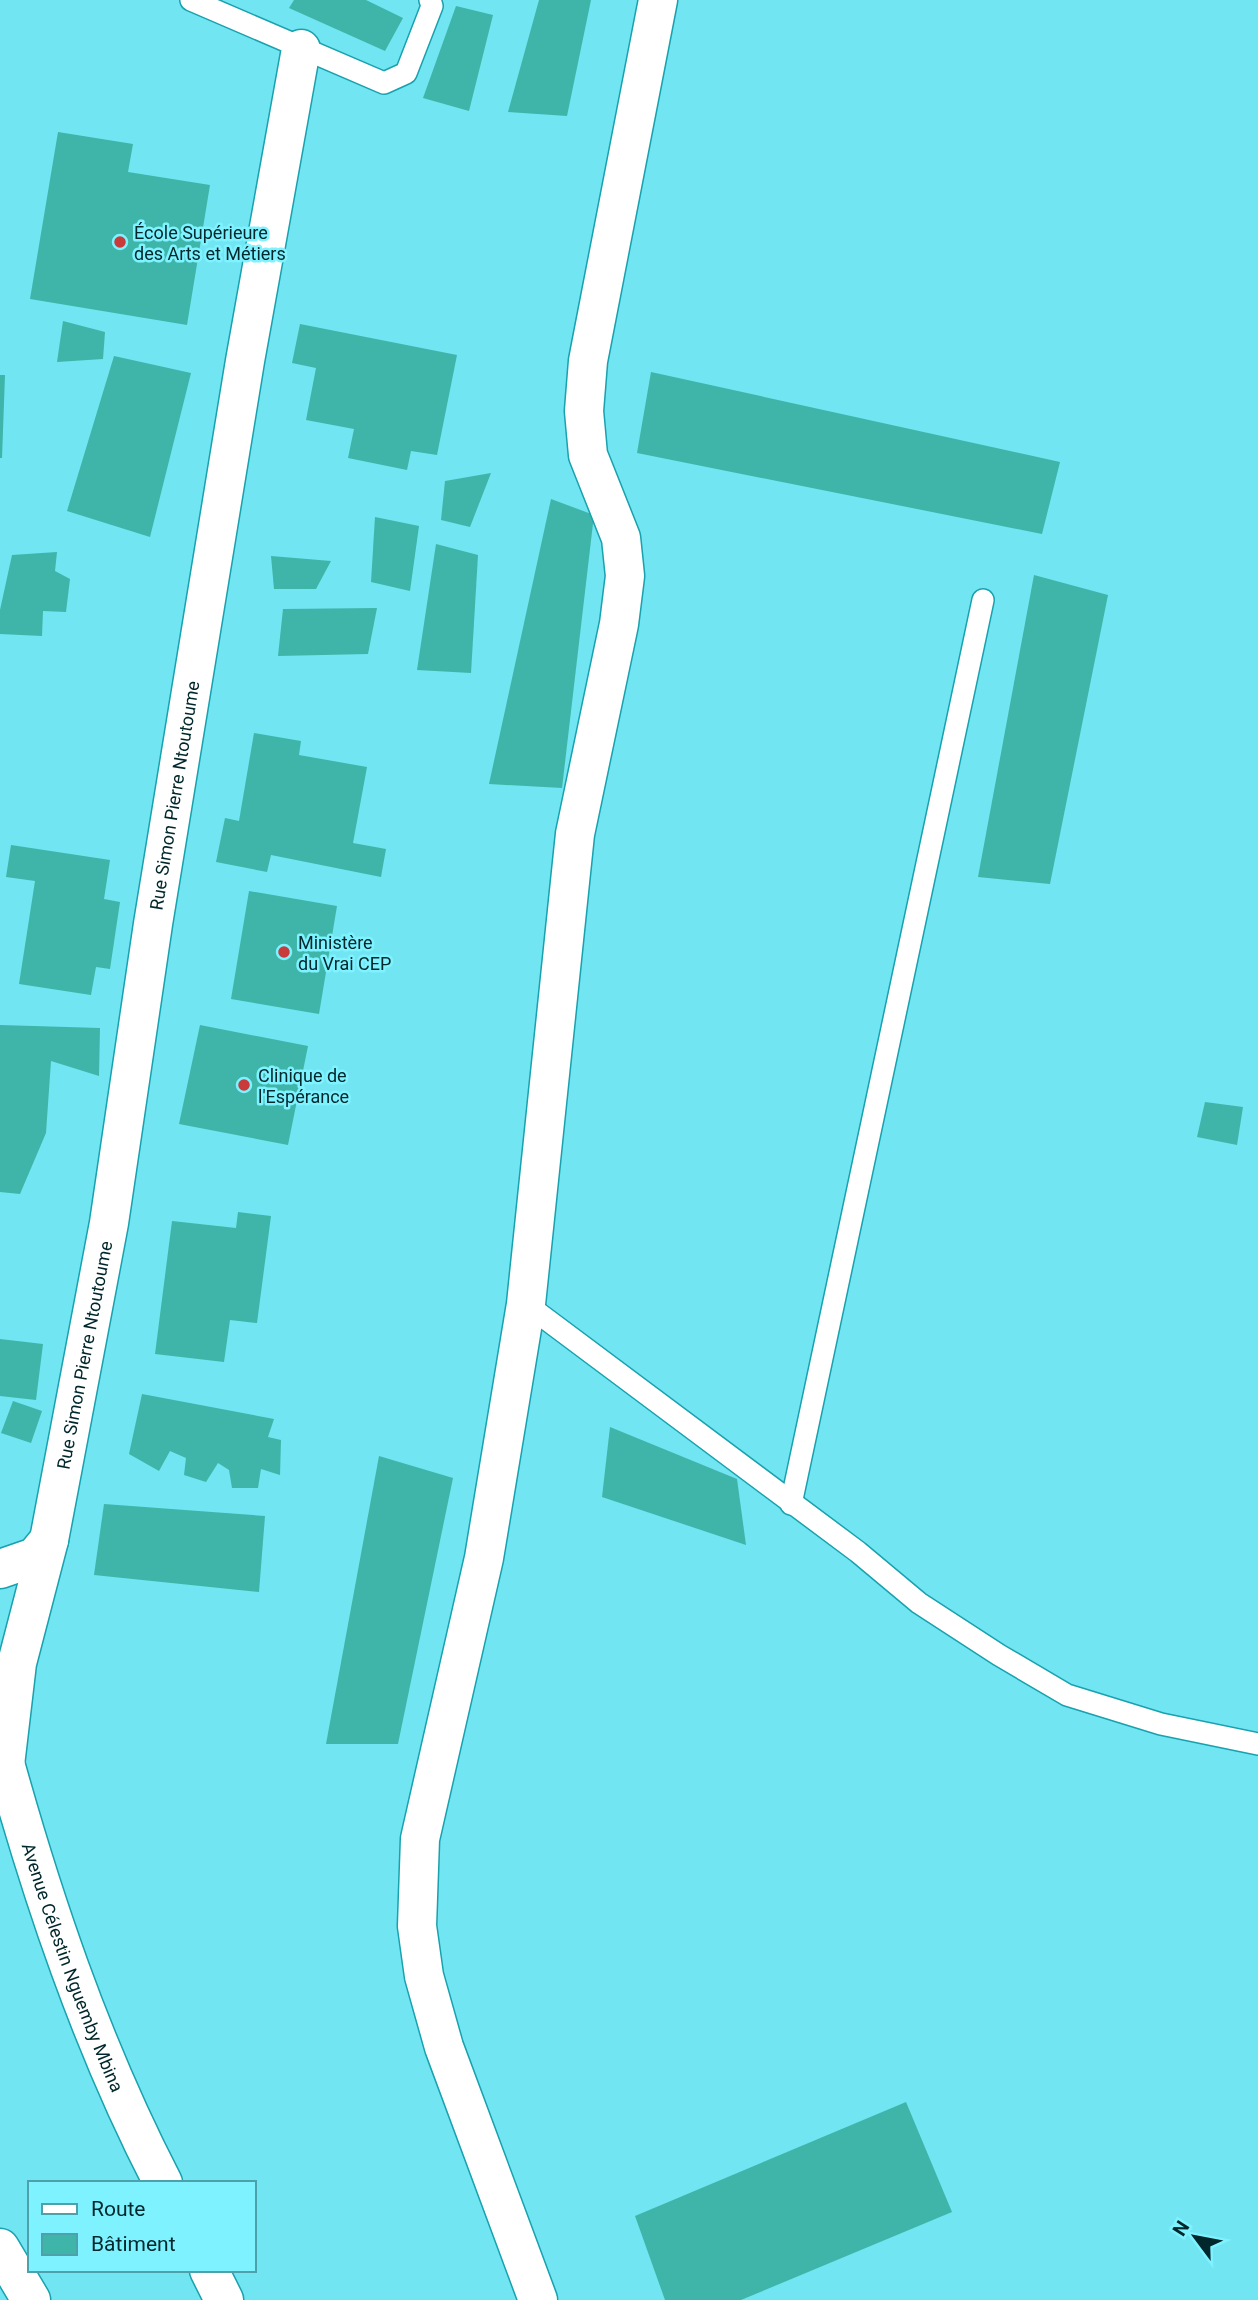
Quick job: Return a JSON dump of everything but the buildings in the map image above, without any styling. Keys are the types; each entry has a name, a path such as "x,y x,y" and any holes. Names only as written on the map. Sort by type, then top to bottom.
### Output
{"main road":[{"path":"538,2300 444,2047 424,1976 417,1926 420,1839 484,1558 526,1304 575,834 619,624 625,576 621,538 588,455 584,411 589,361 658,0"},
{"name":"Rue Simon Pierre Ntoutoume","path":"3,1755 17,1663 49,1540 109,1223 153,924 243,375 302,49"},
{"path":"0,1569 35,1557 49,1540"},
{"name":"Avenue Célestin Nguemby Mbina","path":"3,1755 41,1884 89,2023 119,2093 162,2181"},
{"path":"0,2248 31,2300"},
{"path":"210,2272 224,2300"}],"lane":[{"path":"191,0 384,83 406,73 432,6 430,0"},
{"path":"791,1503 983,600"},
{"path":"526,1304 858,1552 919,1603 1067,1695 1161,1724 1248,1745 1258,1744"}],"place":[{"name":"École Supérieure des Arts et Métiers","path":"120,242"},
{"name":"Ministère du Vrai CEP","path":"284,952"},
{"name":"Clinique de l'Espérance","path":"244,1085"}]}
